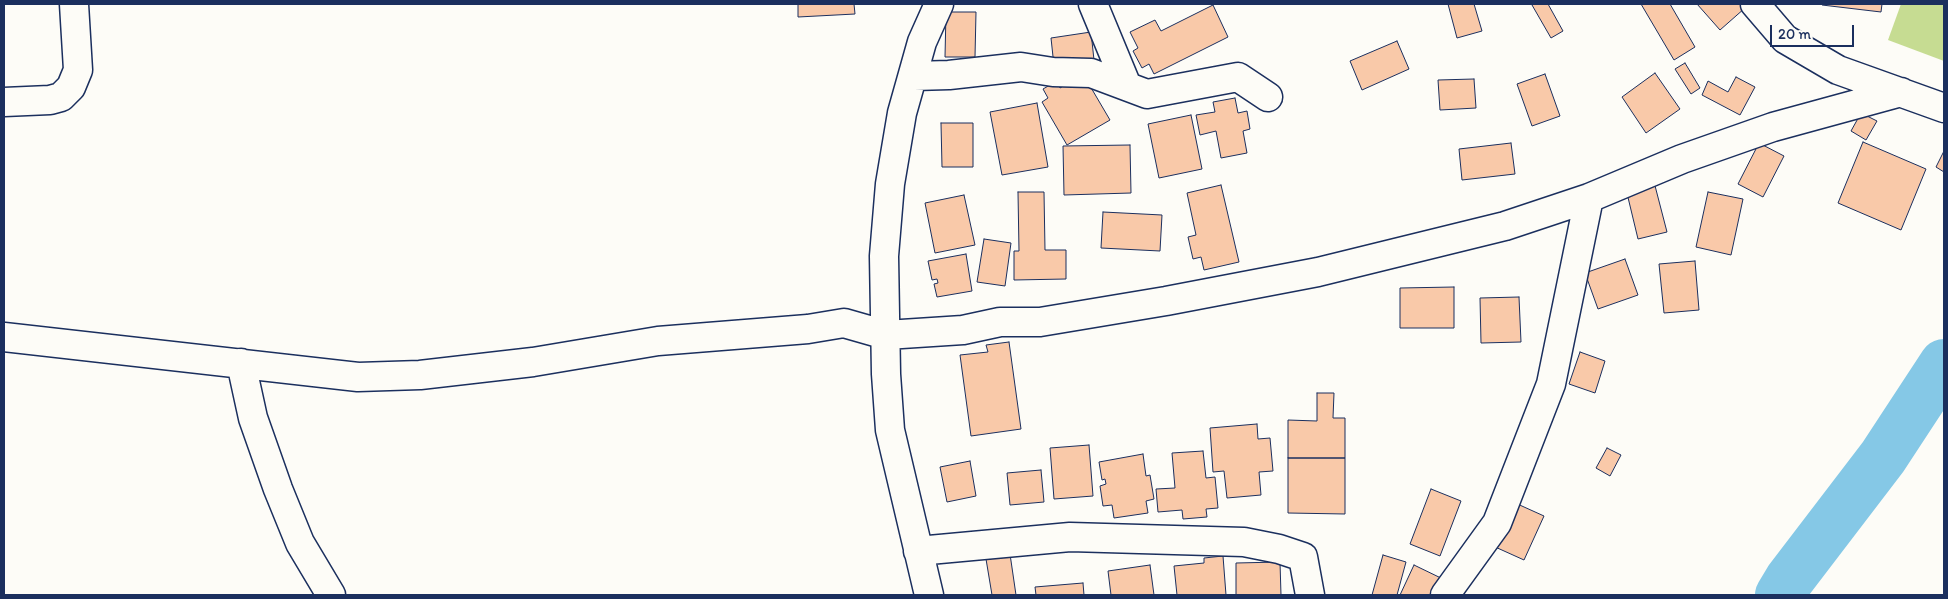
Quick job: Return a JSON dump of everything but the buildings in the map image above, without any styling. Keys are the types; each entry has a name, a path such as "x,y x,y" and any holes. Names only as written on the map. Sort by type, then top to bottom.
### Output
{"street":[{"path":"4,102 50,100 61,97 71,87 78,70 74,4"},
{"path":"929,595 890,430 886,374 884,256 890,184 902,113 914,76 922,42 939,4"},
{"path":"1093,4 1127,86"},
{"path":"1755,4 1785,38 1838,70 1944,108"},
{"path":"914,76 949,76 1021,67 1053,72 1091,73 1147,94 1238,77 1268,97"},
{"path":"4,337 358,377 420,375 533,362 658,340 808,329 844,323 886,335 963,330 1000,322 1040,322 1166,301 1318,272 1505,226 1589,198 1682,159 1773,128 1901,92"},
{"path":"1445,595 1497,523 1551,384 1589,198"},
{"path":"241,363 253,418 278,489 300,543 331,595"},
{"path":"918,551 1070,537 1244,542 1279,549 1303,557 1310,595"}],"green space":[{"path":"1901,4 1944,4 1944,61 1888,40"}],"waterway":[{"path":"1780,595 1789,580 1883,457 1944,364"}]}
